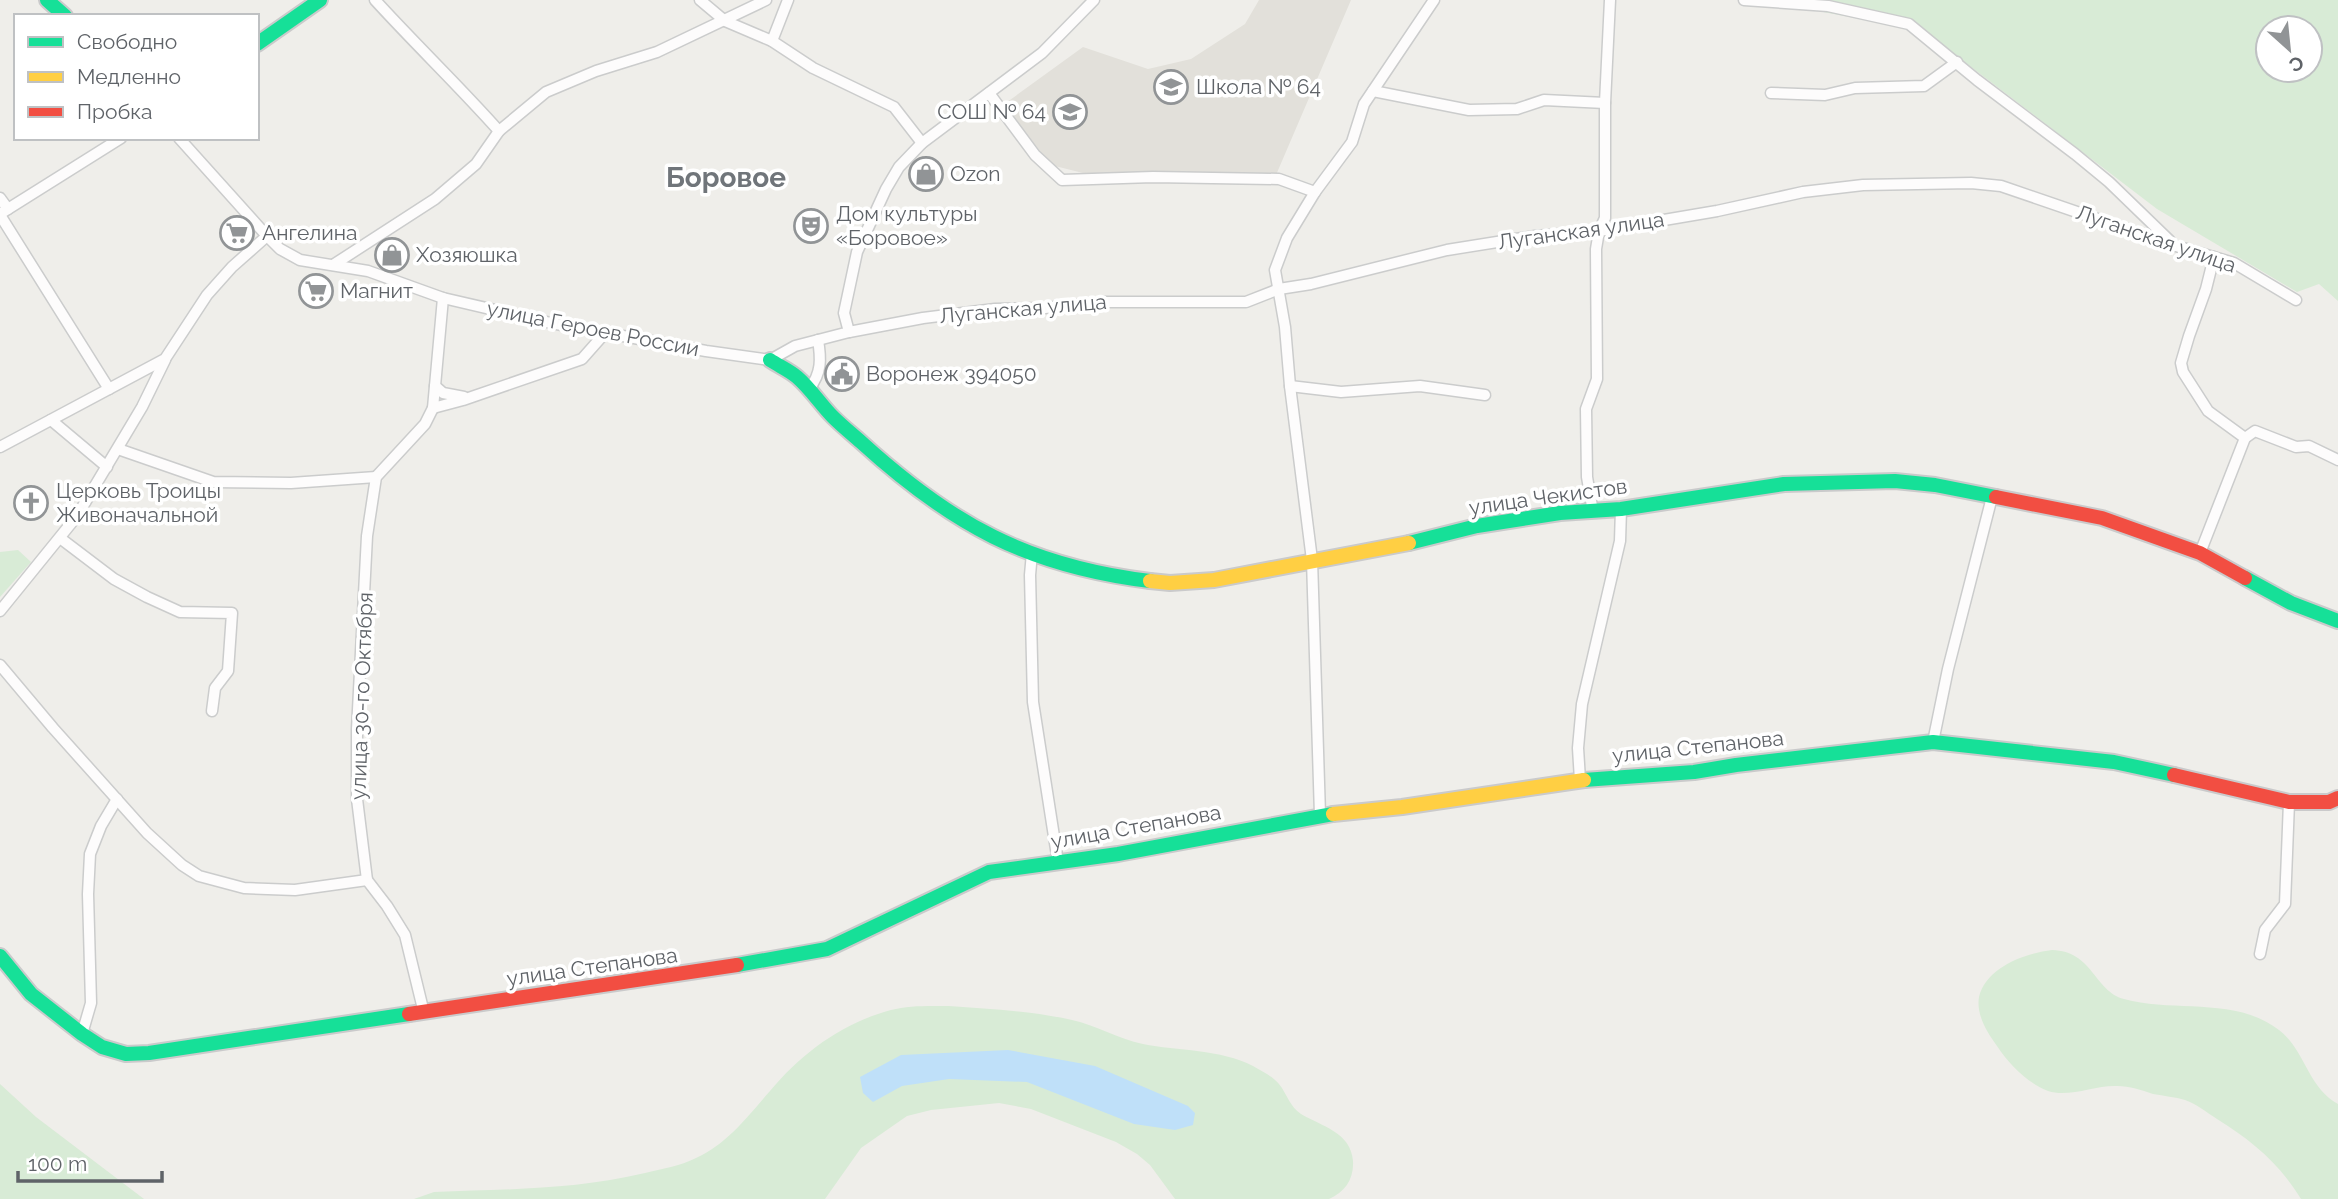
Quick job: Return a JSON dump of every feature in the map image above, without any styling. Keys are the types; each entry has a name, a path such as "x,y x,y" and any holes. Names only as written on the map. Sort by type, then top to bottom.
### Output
{"street":[{"path":"47,0 63,14"},
{"path":"259,43 320,0"},
{"path":"375,0 499,131"},
{"path":"700,0 725,22 772,41 813,68 894,107 922,143"},
{"path":"334,265 435,199 476,164 499,131 546,92 596,71 657,52 725,22 766,0"},
{"path":"772,41 788,0"},
{"path":"770,360 795,346 849,332 844,313 857,252 886,189 900,167 922,143 1042,53 1094,0"},
{"path":"1320,815 1312,560 1275,270 1287,238 1315,192 1352,142 1364,104 1434,0"},
{"path":"1594,512 1587,477 1586,409 1597,379 1596,249 1599,231 1605,218 1605,103 1610,0"},
{"path":"1744,0 1828,6 1909,24 2100,175 2176,246"},
{"path":"1771,93 1825,95 1855,88 1924,86 1957,62"},
{"path":"1373,91 1469,110 1517,109 1544,100 1605,103"},
{"path":"989,93 1035,155 1062,180 1153,177 1279,179 1315,192"},
{"path":"3,213 118,140"},
{"name":"улица Героев России","path":"181,140 267,236 280,249 300,260 368,271 443,298 551,323 745,358 770,360"},
{"name":"Луганская улица","path":"849,332 923,318 995,309 1045,308 1102,302 1246,302 1279,289 1311,284 1447,250 1535,236 1599,231 1717,211 1803,192 1863,185 1970,183 2001,186 2234,263 2296,300"},
{"path":"0,198 3,213 109,389"},
{"path":"0,611 77,516 142,407 165,359 206,295 267,236"},
{"path":"2214,257 2181,363 2183,372 2208,411 2245,438"},
{"path":"118,449 213,482 291,483 376,477 425,424 433,408 443,298"},
{"path":"433,408 582,359 605,333"},
{"path":"809,388 820,369 818,340"},
{"path":"0,447 165,359"},
{"name":"улица Чекистов","path":"770,360 797,377 833,417 937,506 1009,546 1110,576 1170,583 1214,580 1398,546 1477,526 1560,513 1621,509 1784,484 1895,481 1935,485 2102,518 2200,553 2291,603 2338,621"},
{"path":"435,386 443,393 471,397"},
{"path":"1290,386 1341,392 1420,386 1485,395"},
{"path":"51,420 107,467"},
{"path":"2200,553 2245,438 2255,432 2296,447 2309,446 2338,460"},
{"name":"улица 30-го Октября","path":"367,880 357,799 357,729 367,536 376,477"},
{"path":"1933,742 1948,669 1992,497"},
{"path":"1580,780 1577,748 1581,704 1620,541 1621,509"},
{"path":"60,538 114,579 180,612 232,613 228,671 215,688 212,711"},
{"path":"1032,553 1030,575 1033,702 1058,862"},
{"path":"0,665 164,849 199,876 244,888 295,890 367,880 405,935 424,1013"},
{"name":"улица Степанова","path":"0,956 31,994 82,1034 102,1046 126,1054 149,1053 755,964 828,949 989,872 1118,853 1320,815 1402,807 1580,780 1695,772 1933,742 2114,762 2218,784 2289,803 2333,800"},
{"path":"82,1034 91,1003 88,894 90,854 101,826 117,799"},
{"path":"2260,954 2265,930 2285,904 2289,803"}],"shaded area":[{"name":"Школа № 64","path":"1259,0 1351,0 1276,175 1087,174 1051,165 1003,105 1083,47 1148,69 1191,59 1245,24"}],"green space":[{"path":"1759,0 2338,0 2338,301 2319,284 2297,292 2157,209 1924,31"},
{"path":"18,550 31,562 0,597 0,552"},
{"path":"2052,950 2076,957 2114,995 2124,999 2224,1009 2262,1019 2279,1030 2288,1038 2320,1088 2338,1104 2338,1199 2301,1199 2284,1175 2253,1144 2189,1102 2122,1086 2056,1093 2040,1088 2019,1072 1986,1029 1979,1010 1979,997 1990,977 2008,963 2031,954"},
{"path":"949,1006 1057,1017 1081,1022 1143,1044 1213,1053 1240,1060 1276,1081 1294,1108 1334,1131 1347,1143 1353,1161 1350,1179 1340,1193 1329,1199 1175,1199 1150,1165 1116,1142 1031,1109 999,1103 931,1110 907,1116 861,1148 825,1199 414,1199 434,1192 592,1183 684,1163 718,1145 782,1077 809,1052 840,1031 898,1008"},
{"path":"0,1084 36,1117 144,1199 0,1199"}],"water":[{"path":"1008,1050 1095,1066 1188,1106 1195,1113 1193,1125 1175,1130 1134,1124 1027,1082 949,1079 902,1086 873,1102 863,1093 860,1077 901,1055"}],"traffic: fast":[{"path":"47,0 63,14"},
{"path":"259,43 320,0"},
{"path":"770,360 797,377 836,420 894,471 960,518 993,537 1028,552 1106,574 1150,581"},
{"path":"1409,543 1477,526 1560,513 1621,509 1784,484 1895,481 1935,485 1996,497"},
{"path":"2245,578 2291,603 2338,621"},
{"path":"1584,780 1694,772 1933,742 2114,762 2174,775"},
{"path":"737,965 827,949 989,872 1118,854 1333,814"},
{"path":"0,956 31,994 82,1034 102,1047 126,1054 149,1053 409,1014"}],"traffic: slow":[{"path":"1150,581 1170,583 1214,580 1409,543"},
{"path":"1333,814 1402,807 1584,780"}],"traffic: jam":[{"path":"1996,497 2102,518 2200,553 2245,578"},
{"path":"2174,775 2289,802 2329,802 2338,798"},
{"path":"409,1014 737,965"}],"place":[{"name":"Школа № 64","path":"1171,87"},
{"name":"СОШ № 64","path":"1070,112"},
{"name":"Ozon","path":"926,174"},
{"name":"Дом культуры «Боровое»","path":"811,226"},
{"name":"Ангелина","path":"237,233"},
{"name":"Хозяюшка","path":"392,255"},
{"name":"Магнит","path":"316,291"},
{"name":"Воронеж 394050","path":"842,374"},
{"name":"Церковь Троицы Живоначальной","path":"31,503"}],"district":[{"name":"Боровое","path":"726,177"}]}
